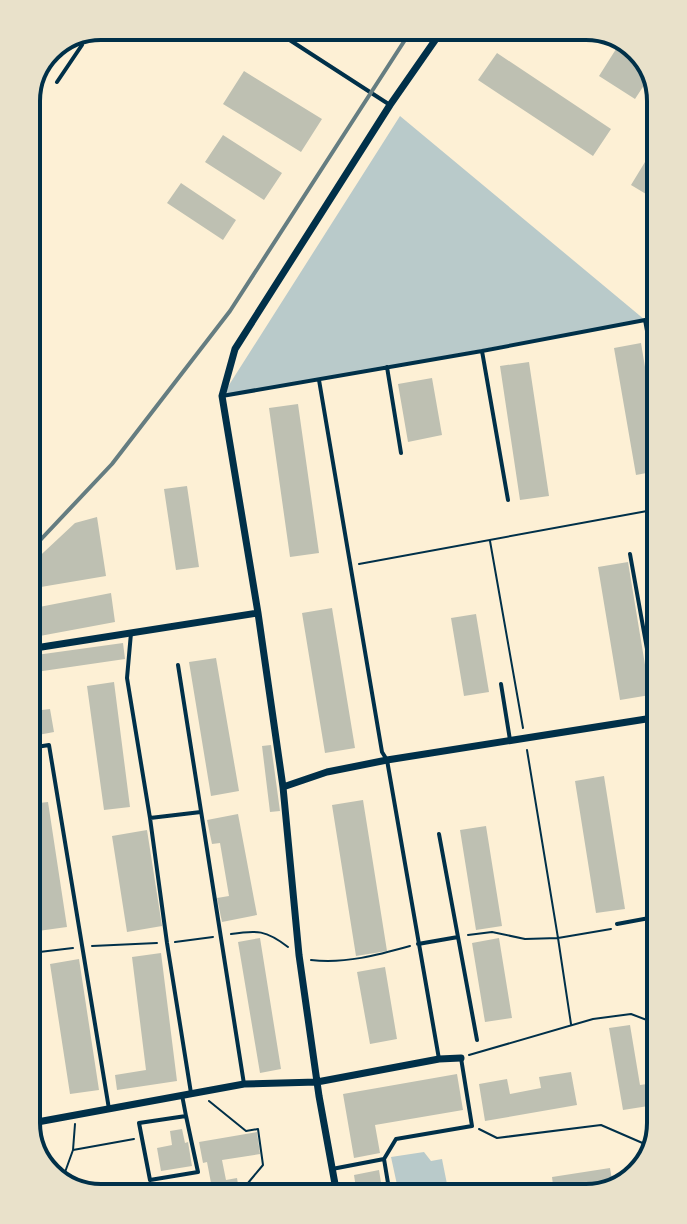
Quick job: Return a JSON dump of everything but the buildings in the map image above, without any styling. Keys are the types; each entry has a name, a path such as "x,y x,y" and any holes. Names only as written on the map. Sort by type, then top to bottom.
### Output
{"street":[{"path":"335,1184 299,955 283,787 222,396 235,349 390,105 435,40"},
{"path":"40,647 258,613"},
{"path":"283,787 327,772 387,760 647,718"},
{"path":"40,1121 244,1084 317,1082 439,1059 461,1058"}],"lane":[{"path":"291,41 390,105"},
{"path":"57,82 81,43"},
{"path":"222,396 645,320 647,331"},
{"path":"482,351 508,500"},
{"path":"387,367 401,453"},
{"path":"319,380 382,752 387,760 439,1059"},
{"path":"630,554 647,649"},
{"path":"131,633 127,678 191,1094"},
{"path":"178,665 244,1084"},
{"path":"501,684 510,740"},
{"path":"40,746 49,745 109,1109"},
{"path":"150,818 201,812"},
{"path":"439,834 477,1040"},
{"path":"615,926 647,919"},
{"path":"418,944 458,937"},
{"path":"388,1184 384,1159 396,1139 472,1126 461,1058"},
{"path":"182,1095 198,1172 150,1180 139,1123 186,1116"},
{"path":"332,1169 384,1159"}],"path":[{"path":"350,566 647,511"},
{"path":"458,937 492,932 525,939 558,938 615,926"},
{"path":"40,952 167,943 259,931 273,936 299,955 327,962 418,944"},
{"path":"558,938 571,1025"},
{"path":"461,1058 593,1019 631,1014 647,1020"},
{"path":"208,1100 246,1131 258,1129 263,1165 247,1184"},
{"path":"65,1172 73,1150 73,1115"},
{"path":"472,1126 497,1138 601,1125 644,1144"},
{"path":"73,1150 136,1139"}],"shaded area":[{"path":"400,116 645,320 222,396"},
{"path":"424,1152 431,1161 442,1159 447,1184 397,1184 391,1157"}],"railway":[{"path":"40,540 112,464 230,311 405,40"}]}
